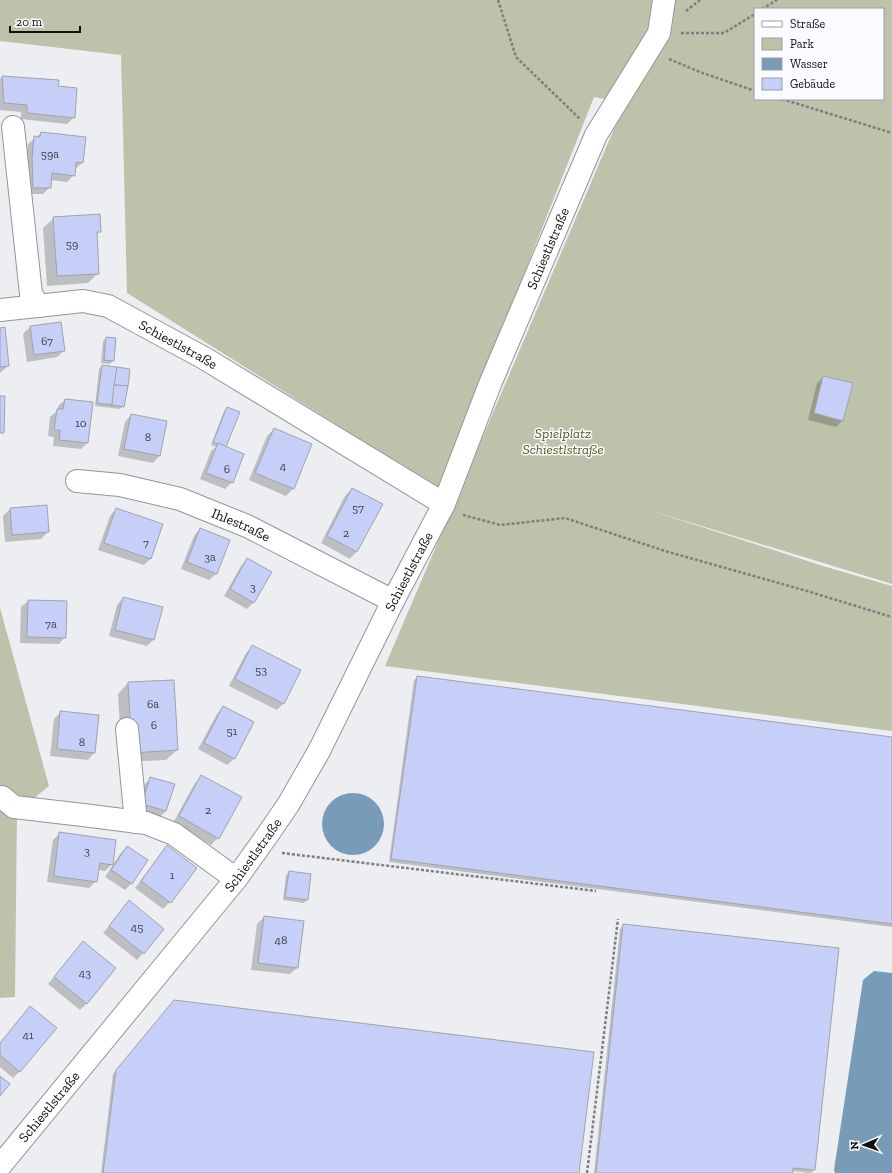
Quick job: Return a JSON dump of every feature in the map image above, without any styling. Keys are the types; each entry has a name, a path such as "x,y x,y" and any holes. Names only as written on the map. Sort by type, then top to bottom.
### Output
{"street":[{"name":"Schiestlstraße","path":"0,1166 236,879 288,805 319,751 393,601 444,504 490,384 596,135 654,42 664,0"},
{"path":"13,127 31,294 39,306"},
{"name":"Schiestlstraße","path":"0,310 83,301 108,306 204,358 444,504"},
{"name":"Ihlestraße","path":"77,481 120,485 180,499 247,526 393,601"},
{"path":"126,729 141,823"},
{"path":"2,797 14,807 141,823 174,834 236,879"}],"path":[{"path":"498,0 516,57 596,135"},
{"path":"764,8 777,0"},
{"path":"654,42 724,33 754,15"},
{"path":"654,42 700,72 754,91"},
{"path":"785,100 892,132"},
{"path":"444,504 466,517 500,525 565,518 665,551 807,591 892,617"},
{"path":"266,837 282,853 596,892"},
{"path":"587,1173 618,919"}],"green space":[{"name":"Spielplatz Schiestlstraße","path":"0,0 892,0 892,584 646,509 823,566 892,586 892,731 385,666 625,103 594,97 439,489 127,293 121,55 0,41"},
{"path":"0,608 49,786 17,812 15,997 0,998"}],"water":[{"path":"347,793 359,793 375,802 382,812 384,824 382,836 375,846 359,855 347,855 336,850 327,841 322,830 322,818 327,807 336,798"},
{"path":"874,971 892,973 892,1173 835,1173 834,1170 863,980"}],"building":[{"path":"2,76 59,80 58,86 77,88 75,118 27,113 27,105 4,103"},
{"path":"41,132 86,137 83,163 76,162 75,176 52,173 51,188 33,188 32,158 34,136 40,137"},
{"path":"100,214 101,232 97,232 99,274 57,276 53,217"},
{"path":"61,322 65,351 34,355 30,326"},
{"path":"5,327 9,366 0,367 0,328"},
{"path":"106,337 116,338 114,361 104,360"},
{"path":"102,365 117,367 112,405 97,403"},
{"path":"117,367 130,369 128,386 114,385"},
{"path":"823,376 853,383 843,421 814,413"},
{"path":"114,385 128,386 124,407 112,405"},
{"path":"0,396 5,396 4,433 0,433"},
{"path":"65,399 93,402 88,443 59,440 60,430 54,430 57,409 63,409"},
{"path":"227,407 240,412 226,447 213,442"},
{"path":"131,414 167,421 160,456 124,449"},
{"path":"274,428 312,444 294,489 255,473"},
{"path":"218,443 244,454 233,483 206,473"},
{"path":"352,488 383,504 357,552 327,536"},
{"path":"47,505 49,532 12,535 10,508"},
{"path":"116,508 163,524 151,559 104,543"},
{"path":"200,528 230,540 217,574 187,562"},
{"path":"247,558 272,572 254,603 230,589"},
{"path":"123,597 163,607 154,640 115,630"},
{"path":"28,600 67,601 66,638 27,637"},
{"path":"252,645 301,670 284,704 235,679"},
{"path":"417,676 892,737 892,924 391,859"},
{"path":"174,680 178,750 132,753 128,682"},
{"path":"223,706 254,722 235,759 204,743"},
{"path":"60,711 99,715 95,753 57,749"},
{"path":"201,775 242,797 219,839 179,816"},
{"path":"150,777 175,784 166,811 142,804"},
{"path":"59,832 116,840 113,865 100,863 97,882 54,876"},
{"path":"167,845 197,868 171,903 141,881"},
{"path":"127,846 148,860 132,884 111,870"},
{"path":"289,871 311,874 308,900 285,897"},
{"path":"129,900 164,929 144,954 109,926"},
{"path":"264,916 304,921 298,968 258,963"},
{"path":"623,924 839,948 815,1170 793,1168 793,1173 596,1173"},
{"path":"83,941 116,968 87,1004 54,977"},
{"path":"174,1000 594,1052 579,1173 103,1173 116,1070"},
{"path":"30,1006 57,1028 20,1072 0,1055 0,1043"},
{"path":"0,1076 10,1084 0,1096"}]}
